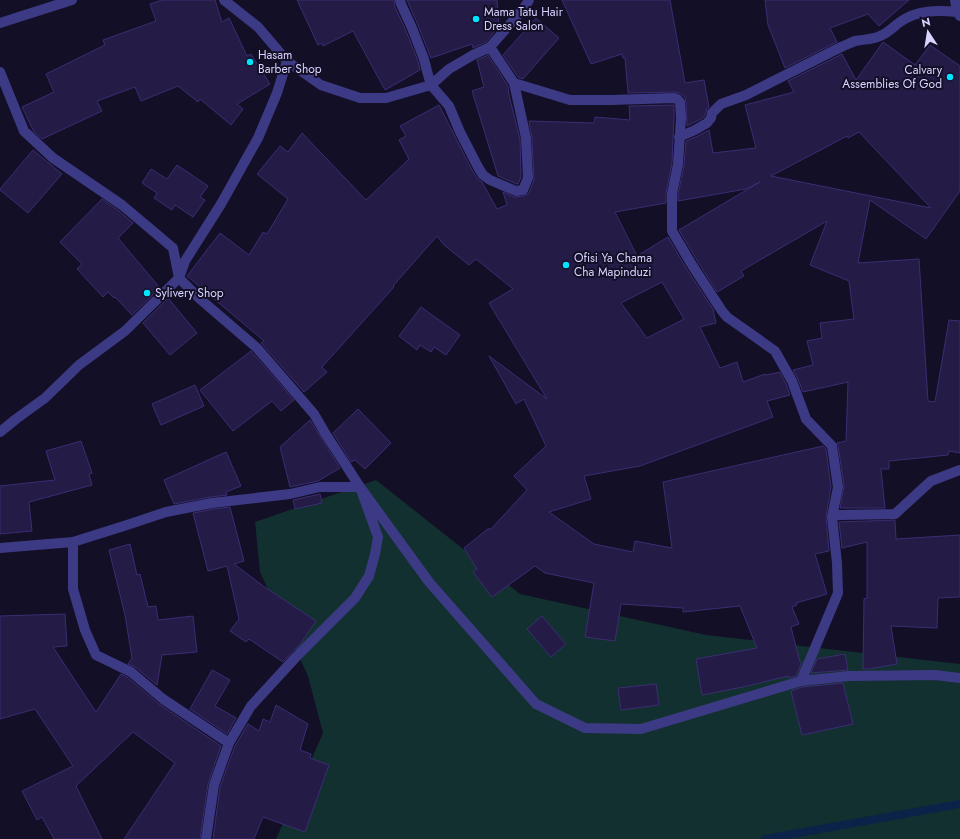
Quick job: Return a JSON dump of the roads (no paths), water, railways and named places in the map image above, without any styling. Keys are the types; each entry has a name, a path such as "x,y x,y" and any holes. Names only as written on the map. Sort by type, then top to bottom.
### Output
{"street":[{"path":"0,23 72,0"},
{"path":"224,0 258,27 287,60 321,85 360,98 386,98 431,85 449,69 490,47 524,8 529,0"},
{"path":"400,0 424,59 431,85 449,106 460,132 483,175 490,180 516,191 523,190 528,178 526,138 514,84 490,47"},
{"path":"679,137 706,123 711,118 712,113 721,104 746,95 841,47 854,42 879,37 887,33 901,21 928,11 939,10 958,14 955,0"},
{"path":"0,432 45,398 79,365 125,331 179,278 185,261 221,204 258,138 287,60"},
{"path":"0,72 24,130 53,158 122,205 173,248 179,278 200,299 257,348 314,414 360,487 429,582 536,704 585,728 641,729 801,681 849,676 935,675 960,678"},
{"path":"514,84 570,100 677,99 680,102 681,118 678,164 672,194 672,231 692,265 727,317 775,351 792,381 806,419 832,446 838,487 832,516 838,563 838,593 801,681"},
{"path":"832,516 895,514 931,481 960,470"},
{"path":"0,548 73,542 166,512 212,503 290,494 320,487 360,487"},
{"path":"206,839 214,785 229,743 251,706 296,657 355,598 369,576 378,537 360,487"},
{"path":"73,542 73,589 85,630 96,655 131,672 163,699 229,743"}],"waterway":[{"path":"765,839 960,804"}],"place":[{"name":"Mama Tatu Hair Dress Salon","path":"476,19"},
{"name":"Hasam Barber Shop","path":"250,62"},
{"name":"Calvary Assemblies Of God","path":"950,77"},
{"name":"Ofisi Ya Chama Cha Mapinduzi","path":"566,265"},
{"name":"Sylivery Shop","path":"147,293"}]}
